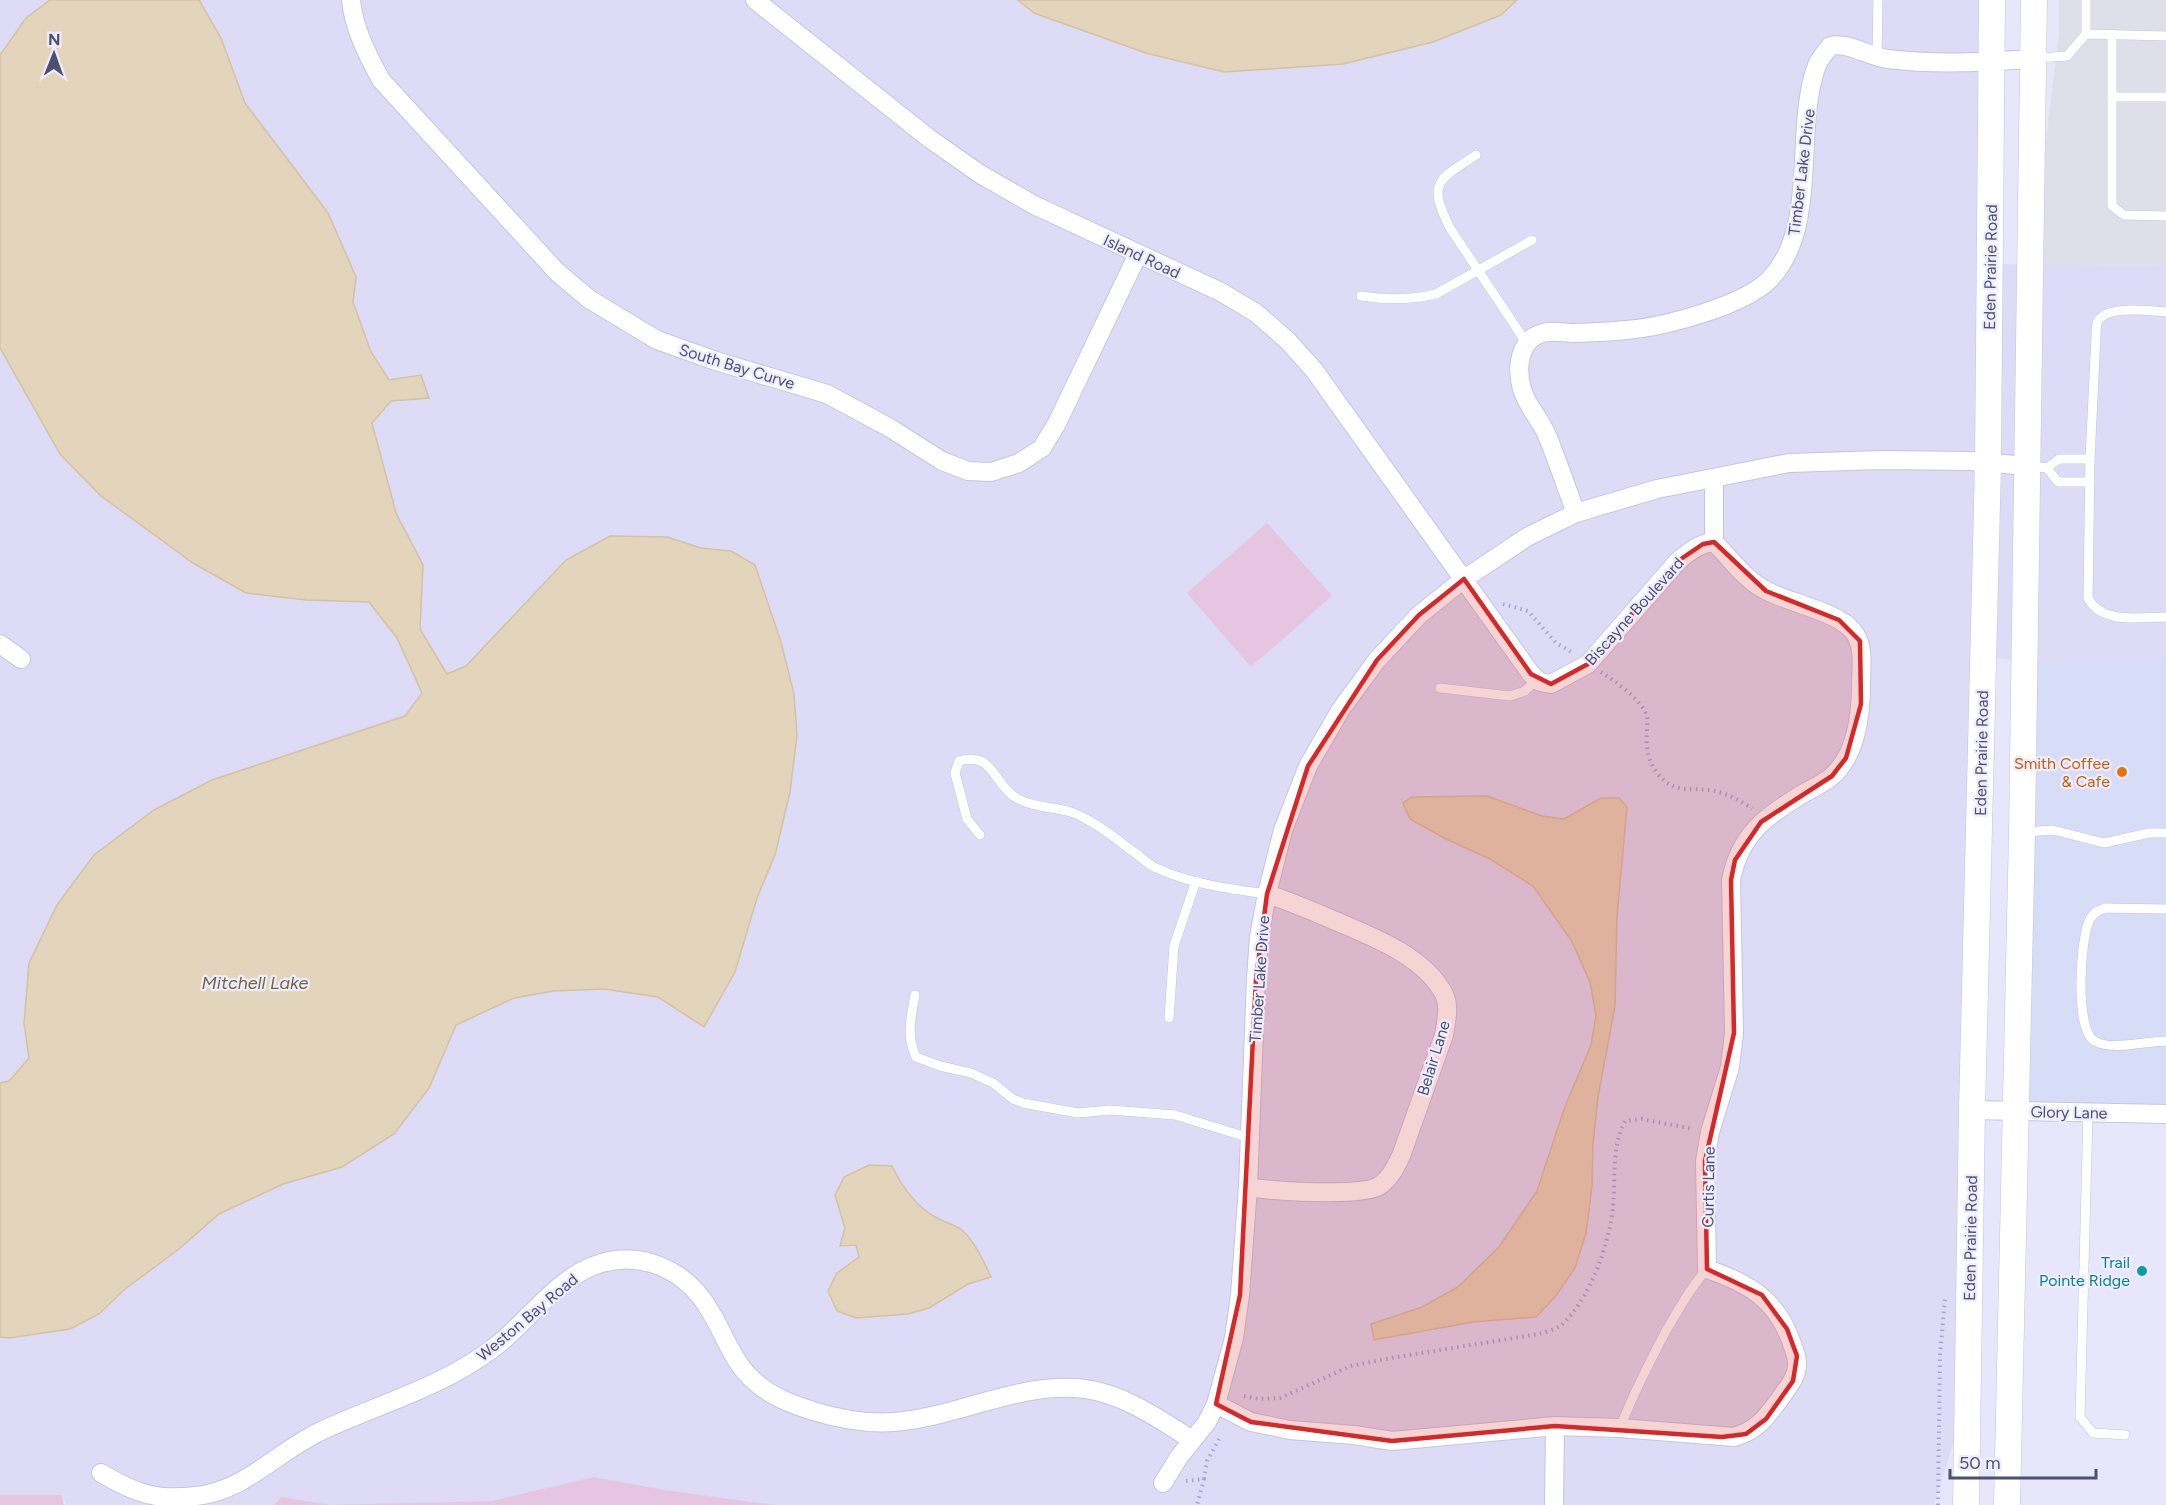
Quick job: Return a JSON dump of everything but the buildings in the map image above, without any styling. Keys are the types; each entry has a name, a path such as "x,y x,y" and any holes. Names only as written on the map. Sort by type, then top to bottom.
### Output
{"main road":[{"name":"Eden Prairie Road","path":"1966,1505 1972,1110 1988,464 1992,0"},
{"path":"2007,1505 2022,832 2037,467 2034,0"}],"street":[{"name":"South Bay Curve","path":"351,0 353,14 365,50 381,80 557,272 589,299 657,340 716,361 827,394 890,428 942,461 968,471 991,472 1019,463 1042,448 1057,423 1138,254"},
{"name":"Island Road","path":"755,0 930,139 980,174 1034,205 1221,292 1256,313 1287,340 1314,369 1464,579"},
{"name":"Timber Lake Drive","path":"1527,344 1533,337 1548,332 1627,330 1672,323 1718,308 1769,280 1783,261 1794,239 1808,104 1818,63 1830,46 1842,44 1877,58 1917,62 1992,62 2033,59"},
{"path":"1527,344 1522,350 1519,367 1522,390 1546,433 1576,513"},
{"name":"Timber Lake Drive","path":"1163,1483 1216,1404 1234,1338 1240,1295 1248,1187 1259,937 1283,830 1308,766 1341,709 1377,660 1419,615 1464,579 1527,537 1576,513 1657,489 1790,463 1892,460 1971,461 2037,467"},
{"path":"1714,479 1714,542"},
{"name":"Biscayne Boulevard","path":"1537,679 1540,682 1551,684 1588,664 1678,561 1692,549 1714,542"},
{"name":"Curtis Lane","path":"1707,1269 1705,1161 1710,1132 1730,1067 1734,1033 1731,880 1735,860 1744,842 1761,822 1832,776 1846,758 1857,730 1861,704 1860,641 1852,629 1839,620 1766,591 1746,576 1714,542"},
{"path":"1464,579 1537,679"},
{"path":"0,644 21,659"},
{"name":"Belair Lane","path":"1248,1187 1265,1190 1358,1191 1377,1187 1392,1175 1401,1156 1444,1035 1447,1015 1444,995 1410,957 1382,941 1267,894"},
{"name":"Glory Lane","path":"1972,1110 2166,1114"},
{"name":"Weston Bay Road","path":"101,1473 130,1490 164,1498 199,1496 232,1487 298,1443 460,1371 494,1348 565,1282 590,1267 616,1259 644,1261 671,1271 693,1287 710,1311 738,1364 753,1381 784,1401 815,1412 858,1421 893,1422 928,1416 1030,1391 1052,1388 1087,1389 1119,1398 1192,1440"},
{"path":"1216,1404 1251,1422 1290,1430 1354,1435 1392,1441 1555,1426 1620,1428 1734,1437 1746,1434 1766,1419 1793,1381 1797,1356 1787,1329 1775,1308 1762,1295 1707,1269"},
{"path":"1554,1505 1555,1426"}],"lane":[{"path":"1877,58 1878,0"},
{"path":"2033,59 2067,56 2086,34 2086,0"},
{"path":"2086,34 2166,36"},
{"path":"2112,35 2112,206 2124,215 2166,216"},
{"path":"2112,97 2166,97"},
{"path":"1476,154 1443,176 1439,183 1437,196 1440,209 1450,228 1527,344"},
{"path":"1362,296 1388,300 1436,294 1532,240"},
{"path":"2166,312 2114,310 2104,314 2098,322 2090,459 2088,598 2094,608 2111,616 2166,617"},
{"path":"2037,467 2059,459 2090,459"},
{"path":"2037,467 2058,482 2090,482"},
{"path":"1440,688 1510,696 1525,691 1537,679"},
{"path":"980,835 967,819 955,773 959,761 970,758 991,766 999,781 1015,797 1033,804 1076,814 1155,867 1212,887 1267,894"},
{"path":"2022,832 2053,830 2103,843 2140,835 2166,833"},
{"path":"1169,1018 1174,946 1196,881"},
{"path":"2166,909 2105,908 2095,912 2089,921 2082,960 2081,1011 2084,1024 2092,1040 2106,1046 2166,1041"},
{"path":"915,995 909,1028 910,1045 916,1057 940,1066 971,1073 993,1083 1013,1099 1023,1103 1078,1113 1110,1110 1174,1115 1250,1138"},
{"path":"2088,1113 2080,1417 2092,1433 2125,1435"},
{"path":"1620,1428 1630,1401 1651,1359 1691,1287 1707,1269"}],"path":[{"path":"1500,602 1505,606 1528,610 1556,643 1613,679 1641,704 1648,717 1646,744 1649,759 1656,772 1667,783 1681,790 1715,791 1735,798 1751,808 1761,822"},
{"path":"1197,1505 1206,1461 1235,1414 1241,1395 1259,1399 1280,1398 1351,1366 1539,1334 1559,1327 1574,1311 1594,1276 1606,1246 1613,1207 1618,1133 1625,1121 1642,1119 1710,1132"},
{"path":"1163,1483 1204,1479"}],"highlighted area":[{"path":"1714,542 1766,591 1839,620 1860,641 1861,704 1846,758 1832,776 1761,822 1735,860 1731,880 1734,1033 1705,1161 1707,1269 1762,1295 1787,1329 1797,1356 1793,1381 1766,1419 1746,1434 1722,1437 1555,1426 1392,1441 1251,1422 1216,1404 1240,1295 1256,979 1267,894 1308,766 1377,660 1419,615 1464,579 1531,674 1551,684 1588,664 1678,561 1703,544"}],"shaded area":[{"path":"0,0 50,0 26,18 0,55"},
{"path":"198,0 1018,0 1034,13 1146,53 1224,72 1343,64 1433,42 1501,15 1517,0 1992,0 1990,264 2166,266 2166,661 2024,661 1984,657 1968,1395 1934,1505 66,1505 61,1495 0,1495 0,1337 9,1338 70,1329 99,1314 125,1289 179,1249 219,1214 283,1184 342,1167 394,1134 429,1088 456,1025 513,998 553,991 604,989 658,997 704,1026 775,855 790,792 797,735 794,694 781,642 731,551 701,548 667,537 566,560 466,666 447,674 420,629 423,565 396,513 372,423 391,401 429,398 421,375 389,380 371,352 353,302 356,277 282,155 245,103 221,38"},
{"path":"2059,0 2166,0 2166,266 2031,265 2059,34"},
{"path":"0,348 18,382 101,496 193,563 245,593 307,600 369,602 397,638 422,693 405,716 212,780 154,810 24,1023 29,1058 9,1081 0,1083"},
{"path":"1267,523 1332,596 1251,667 1187,593"},
{"path":"2024,661 2166,661 2166,1113 2016,1112"},
{"path":"594,1477 664,1490 774,1505 330,1505 492,1501"},
{"path":"0,1495 61,1495 64,1505 0,1505"},
{"path":"281,1497 330,1505 274,1505"}],"water":[{"name":"Mitchell Lake","path":"50,0 199,0 221,38 245,103 328,213 356,277 353,302 371,352 389,380 421,375 429,398 391,401 372,423 396,513 423,565 420,629 447,674 466,666 566,560 610,536 667,537 701,548 731,551 755,565 781,642 794,694 797,735 790,792 775,855 757,898 735,972 704,1027 658,997 604,989 553,991 514,998 456,1025 429,1088 394,1134 342,1167 283,1184 219,1214 179,1249 125,1289 99,1314 70,1329 9,1338 0,1337 0,1083 9,1081 29,1058 24,1023 29,963 57,905 94,855 154,810 212,780 405,716 422,693 397,638 369,602 307,600 246,593 193,563 101,496 60,454 0,348 0,55 26,18"},
{"path":"1018,0 1517,0 1501,15 1433,42 1343,64 1224,72 1146,53 1034,13"},
{"path":"1487,796 1542,816 1564,819 1601,798 1619,798 1627,807 1617,916 1615,1006 1598,1097 1593,1144 1592,1187 1586,1233 1575,1268 1555,1297 1536,1317 1473,1322 1374,1340 1371,1324 1422,1307 1458,1287 1499,1247 1537,1191 1564,1109 1591,1045 1596,1015 1590,982 1571,940 1533,886 1490,859 1410,819 1403,803 1412,797"},
{"path":"869,1165 892,1166 905,1189 916,1202 937,1218 962,1230 975,1246 991,1277 968,1284 929,1308 908,1314 856,1318 837,1311 828,1291 837,1273 859,1257 856,1245 840,1246 845,1228 835,1195 844,1177"}],"place":[{"name":"Smith Coffee & Cafe","path":"2122,772"},
{"name":"Trail Pointe Ridge","path":"2142,1271"}]}
